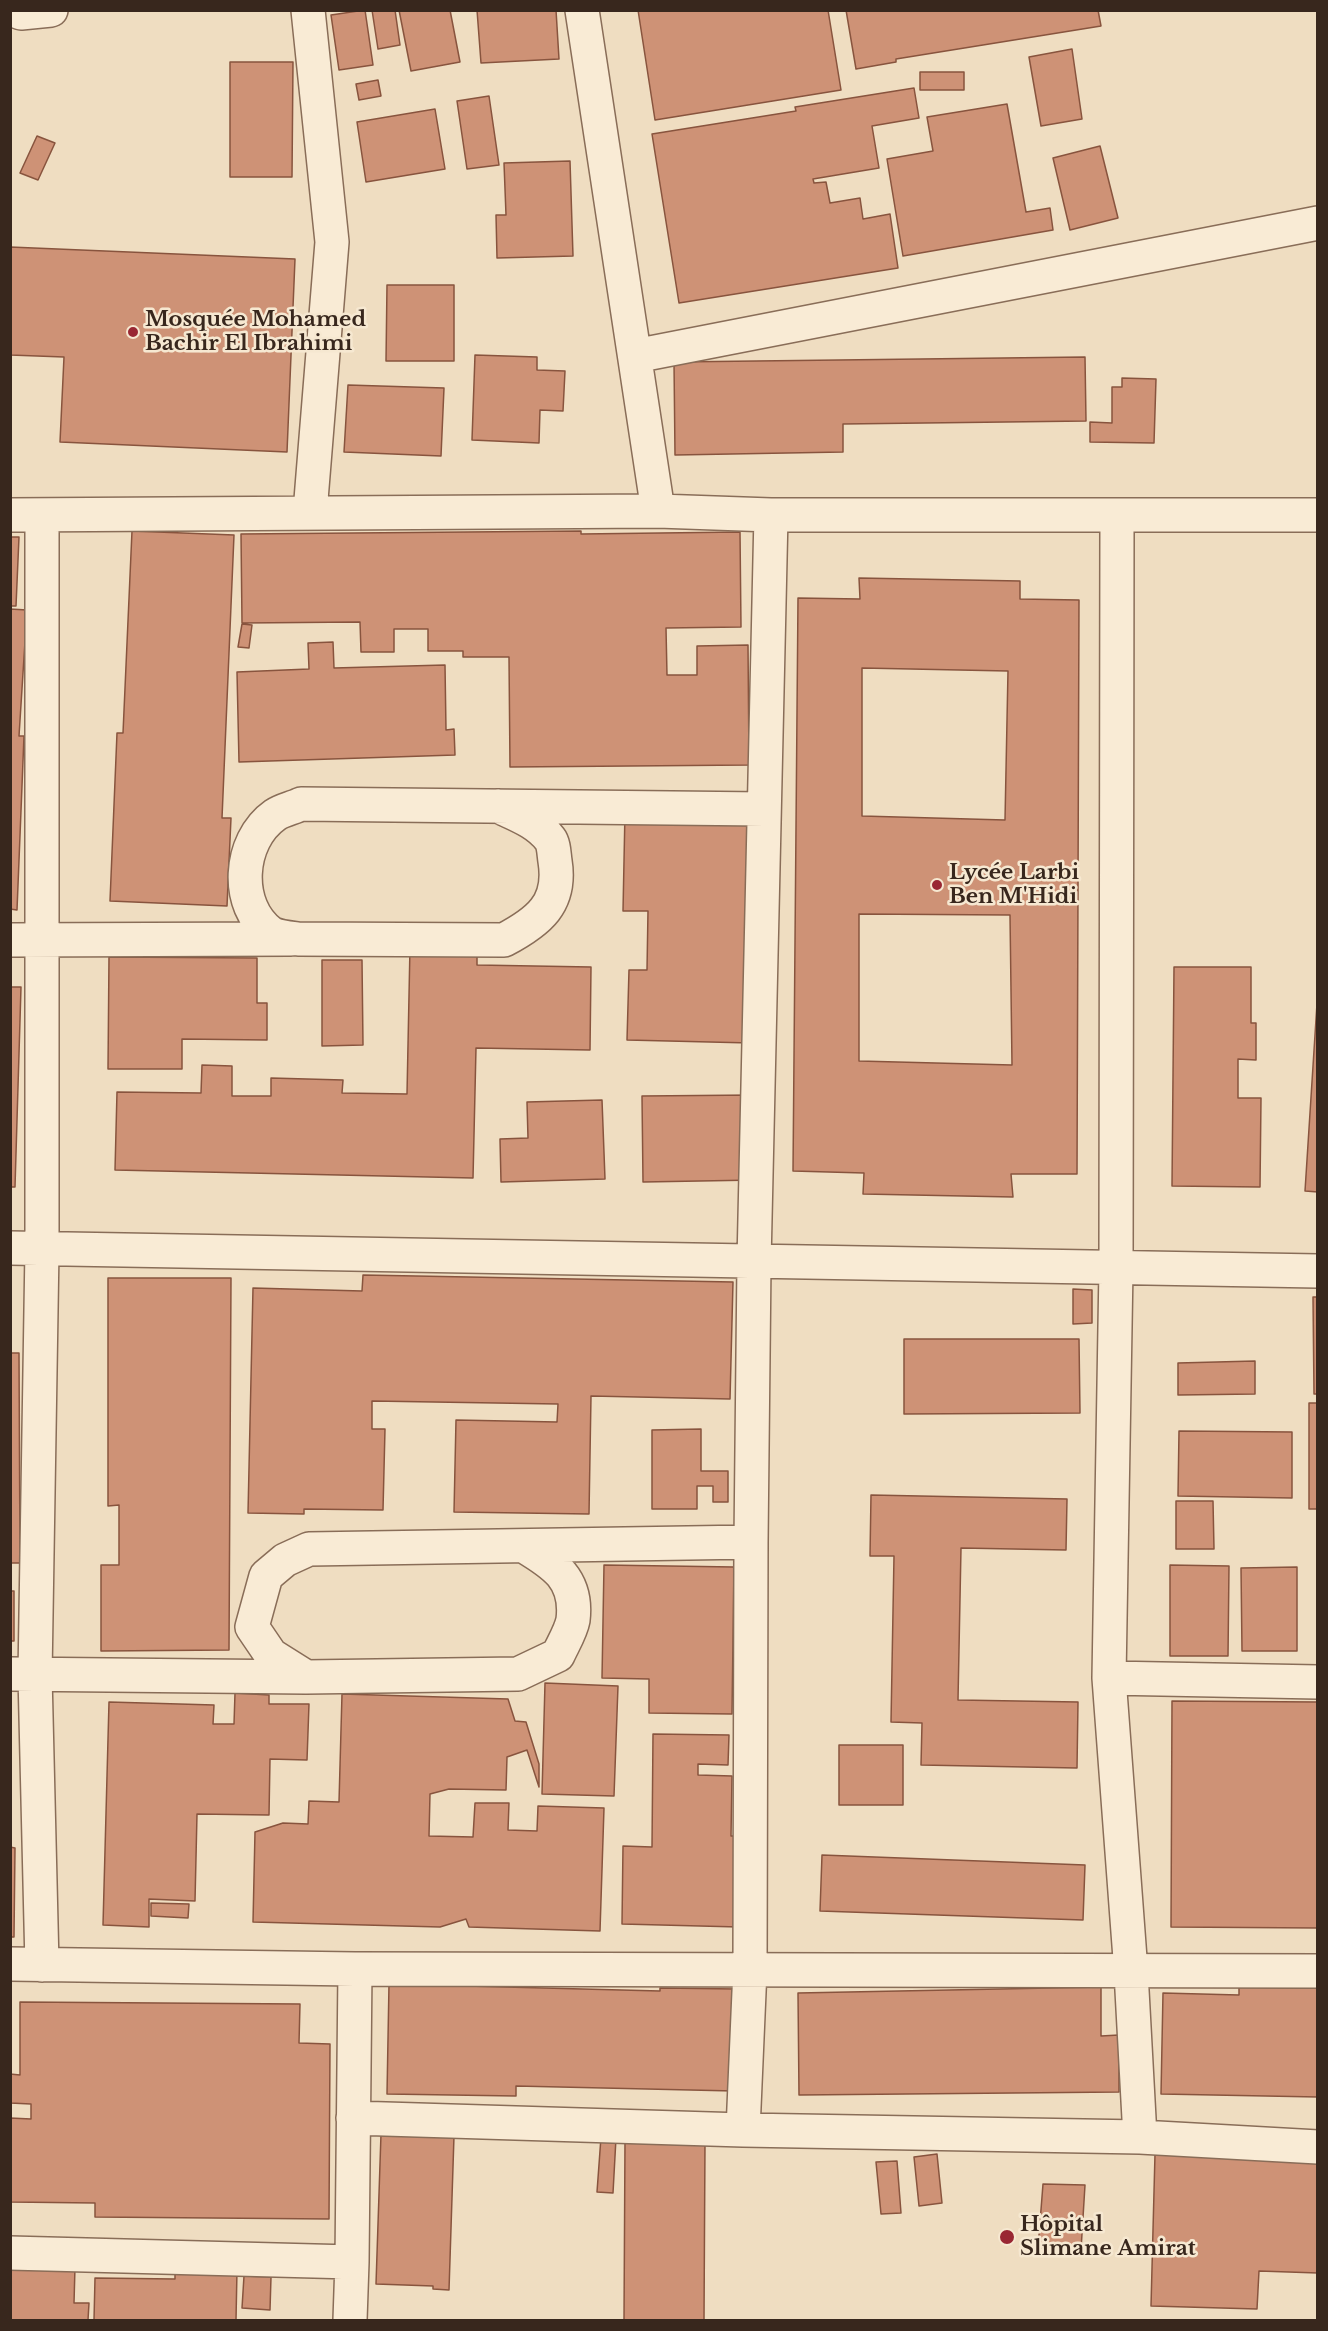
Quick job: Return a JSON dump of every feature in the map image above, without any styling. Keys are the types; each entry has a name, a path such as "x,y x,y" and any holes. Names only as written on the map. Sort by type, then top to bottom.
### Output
{"street":[{"path":"308,10 332,242 310,512"},
{"path":"582,10 658,511"},
{"path":"635,356 1317,223"},
{"path":"1317,515 771,515 658,511 26,514 26,1248 22,1674 26,1964 355,1969 1317,1971"},
{"path":"743,2130 750,1969 750,1542 754,1262 771,515"},
{"path":"1118,515 1116,1268 1109,1678 1131,1972 1140,2138"},
{"path":"298,939 273,934 253,914 245,888 246,860 257,834 275,815 301,804 764,809"},
{"path":"26,940 504,940 526,928 551,905 556,871 551,840 532,822 498,806"},
{"path":"26,1248 1317,1271"},
{"path":"306,1677 271,1655 252,1627 266,1576 285,1560 309,1549 750,1542"},
{"path":"22,1674 306,1677 518,1674 558,1655 573,1620 571,1589 555,1565 524,1546"},
{"path":"1109,1678 1317,1682"},
{"path":"350,2320 355,1969"},
{"path":"353,2118 743,2130 1140,2138 1317,2147"},
{"path":"10,2253 352,2262"}],"building":[{"path":"365,10 373,65 339,70 331,15"},
{"path":"372,10 395,10 400,45 378,49"},
{"path":"399,10 450,10 460,62 411,71"},
{"path":"477,10 556,10 559,59 481,63"},
{"path":"638,10 828,10 841,90 655,120"},
{"path":"846,10 1098,10 1101,26 896,59 896,62 856,69"},
{"path":"1072,49 1082,119 1041,126 1029,57"},
{"path":"230,62 293,62 292,177 230,177"},
{"path":"920,72 964,72 964,90 920,90"},
{"path":"378,80 381,96 359,100 356,84"},
{"path":"914,88 919,118 872,126 879,168 813,179 814,183 826,182 830,203 860,198 863,219 890,214 898,268 679,303 652,134 796,111 795,107"},
{"path":"489,96 499,165 467,169 457,101"},
{"path":"1007,104 1026,212 1050,208 1053,230 903,256 887,159 933,151 927,117"},
{"path":"435,109 445,169 366,182 357,122"},
{"path":"37,136 55,143 38,180 20,173"},
{"path":"1100,146 1118,218 1070,230 1053,158"},
{"path":"570,161 573,256 497,258 496,215 506,215 504,163"},
{"name":"Mosquée Mohamed Bachir El Ibrahimi","path":"10,247 295,259 287,452 60,442 64,357 10,355"},
{"path":"387,285 454,285 454,361 386,361"},
{"path":"475,355 537,357 537,370 565,371 563,411 540,410 539,443 472,440"},
{"path":"1085,357 1086,421 843,424 843,452 675,455 674,362"},
{"path":"1122,378 1156,379 1154,443 1090,442 1090,422 1112,423 1112,387 1122,387"},
{"path":"348,385 444,388 441,456 344,452"},
{"path":"132,531 234,535 222,818 231,818 227,906 110,901 117,733 123,733"},
{"path":"581,531 581,534 740,532 741,627 666,628 667,675 697,675 697,646 748,645 749,765 510,767 509,657 463,657 463,651 428,651 428,629 394,629 394,652 361,652 360,622 242,623 241,534"},
{"path":"10,537 19,537 16,606 10,606"},
{"name":"Lycée Larbi Ben M'Hidi","path":"859,578 1020,581 1020,599 1079,600 1077,1174 1011,1174 1013,1197 863,1194 864,1173 793,1171 798,598 860,599","holes":["862,668 1008,671 1005,820 862,816","859,914 1010,915 1012,1065 859,1061"]},
{"path":"10,609 27,610 19,736 24,736 17,910 10,909"},
{"path":"242,624 252,625 249,648 238,647"},
{"path":"333,642 334,668 445,665 446,730 454,729 455,755 239,762 237,672 309,669 308,643"},
{"path":"625,812 755,815 751,1043 627,1040 629,970 647,970 648,911 623,911"},
{"path":"410,947 477,949 477,965 591,967 590,1050 476,1048 473,1178 115,1170 117,1092 201,1093 202,1065 232,1066 232,1096 271,1096 271,1078 343,1080 342,1093 407,1094"},
{"path":"109,957 257,958 257,1003 267,1003 267,1040 182,1039 182,1069 108,1069"},
{"path":"322,960 362,960 363,1045 322,1046"},
{"path":"1174,967 1251,967 1251,1023 1256,1023 1256,1060 1238,1059 1238,1098 1261,1098 1260,1187 1172,1186"},
{"path":"10,987 21,987 15,1187 10,1187"},
{"path":"1318,988 1318,1192 1305,1191"},
{"path":"755,1095 756,1180 643,1182 642,1096"},
{"path":"602,1100 605,1179 501,1182 500,1139 528,1138 527,1102"},
{"path":"363,1275 733,1282 730,1399 591,1396 589,1514 454,1512 456,1420 557,1422 558,1404 372,1401 372,1429 385,1429 383,1510 304,1509 304,1514 248,1513 253,1288 362,1291"},
{"path":"108,1278 231,1278 229,1650 101,1651 101,1565 119,1565 119,1505 108,1506"},
{"path":"1073,1289 1092,1290 1092,1323 1073,1324"},
{"path":"1313,1297 1318,1297 1318,1394 1314,1394"},
{"path":"904,1339 1079,1339 1080,1413 904,1414"},
{"path":"10,1353 19,1353 20,1563 10,1563"},
{"path":"1255,1361 1255,1394 1178,1395 1178,1363"},
{"path":"1309,1403 1318,1403 1318,1509 1309,1509"},
{"path":"701,1429 701,1471 728,1471 728,1502 713,1502 713,1486 697,1486 697,1509 652,1509 652,1430"},
{"path":"1179,1431 1292,1432 1292,1498 1178,1496"},
{"path":"871,1495 1067,1499 1066,1550 961,1548 958,1700 1078,1702 1077,1768 921,1765 922,1723 891,1722 894,1556 870,1556"},
{"path":"1176,1501 1213,1501 1214,1549 1176,1549"},
{"path":"604,1565 734,1567 732,1714 649,1713 649,1679 602,1678"},
{"path":"1170,1565 1229,1566 1228,1656 1170,1656"},
{"path":"1297,1567 1297,1651 1242,1651 1241,1568"},
{"path":"10,1591 14,1591 14,1641 10,1641"},
{"path":"545,1683 618,1686 614,1796 542,1794"},
{"path":"235,1693 269,1695 269,1704 309,1704 307,1760 270,1759 269,1815 197,1814 195,1901 149,1899 149,1927 103,1925 109,1702 214,1705 213,1724 234,1724"},
{"path":"342,1694 508,1699 515,1721 526,1722 539,1764 539,1787 527,1750 507,1757 506,1790 449,1789 430,1794 429,1836 473,1837 475,1803 509,1803 508,1830 537,1831 538,1806 604,1808 600,1931 469,1927 466,1919 440,1927 253,1922 255,1832 283,1823 308,1824 309,1801 339,1802"},
{"path":"1172,1701 1318,1702 1318,1928 1171,1927"},
{"path":"653,1734 729,1735 728,1765 698,1764 698,1775 732,1776 731,1836 741,1836 739,1927 622,1924 623,1846 652,1847"},
{"path":"839,1745 903,1745 903,1805 839,1805"},
{"path":"10,1847 15,1848 14,1937 10,1937"},
{"path":"822,1855 1085,1865 1083,1920 820,1911"},
{"path":"151,1903 189,1904 188,1918 151,1916"},
{"path":"389,1984 660,1991 660,1988 737,1989 734,2091 516,2086 516,2096 387,2094"},
{"path":"1101,1987 1101,2036 1119,2035 1119,2092 799,2095 798,1993"},
{"path":"1239,1987 1318,1988 1318,2097 1161,2094 1163,1993 1239,1995"},
{"path":"20,2002 300,2004 299,2043 330,2044 329,2219 95,2217 95,2203 10,2202 10,2118 31,2119 31,2104 10,2103 10,2074 20,2075"},
{"path":"381,2134 454,2136 449,2290 433,2289 433,2286 376,2284"},
{"path":"601,2137 616,2138 613,2193 597,2192"},
{"path":"625,2140 705,2141 704,2320 624,2320"},
{"path":"937,2154 942,2203 919,2206 914,2157"},
{"path":"1155,2154 1318,2159 1318,2273 1259,2271 1257,2309 1151,2306"},
{"path":"897,2161 901,2213 881,2214 876,2162"},
{"path":"1043,2184 1085,2185 1081,2250 1038,2248"},
{"path":"10,2266 75,2267 74,2303 89,2303 88,2320 10,2320"},
{"path":"175,2269 237,2270 236,2320 94,2320 95,2278 175,2279"},
{"path":"244,2276 271,2277 270,2310 242,2308"}],"place":[{"name":"Mosquée Mohamed Bachir El Ibrahimi","path":"133,332"},
{"name":"Lycée Larbi Ben M'Hidi","path":"937,885"},
{"name":"Hôpital Slimane Amirat","path":"1007,2237"}]}
